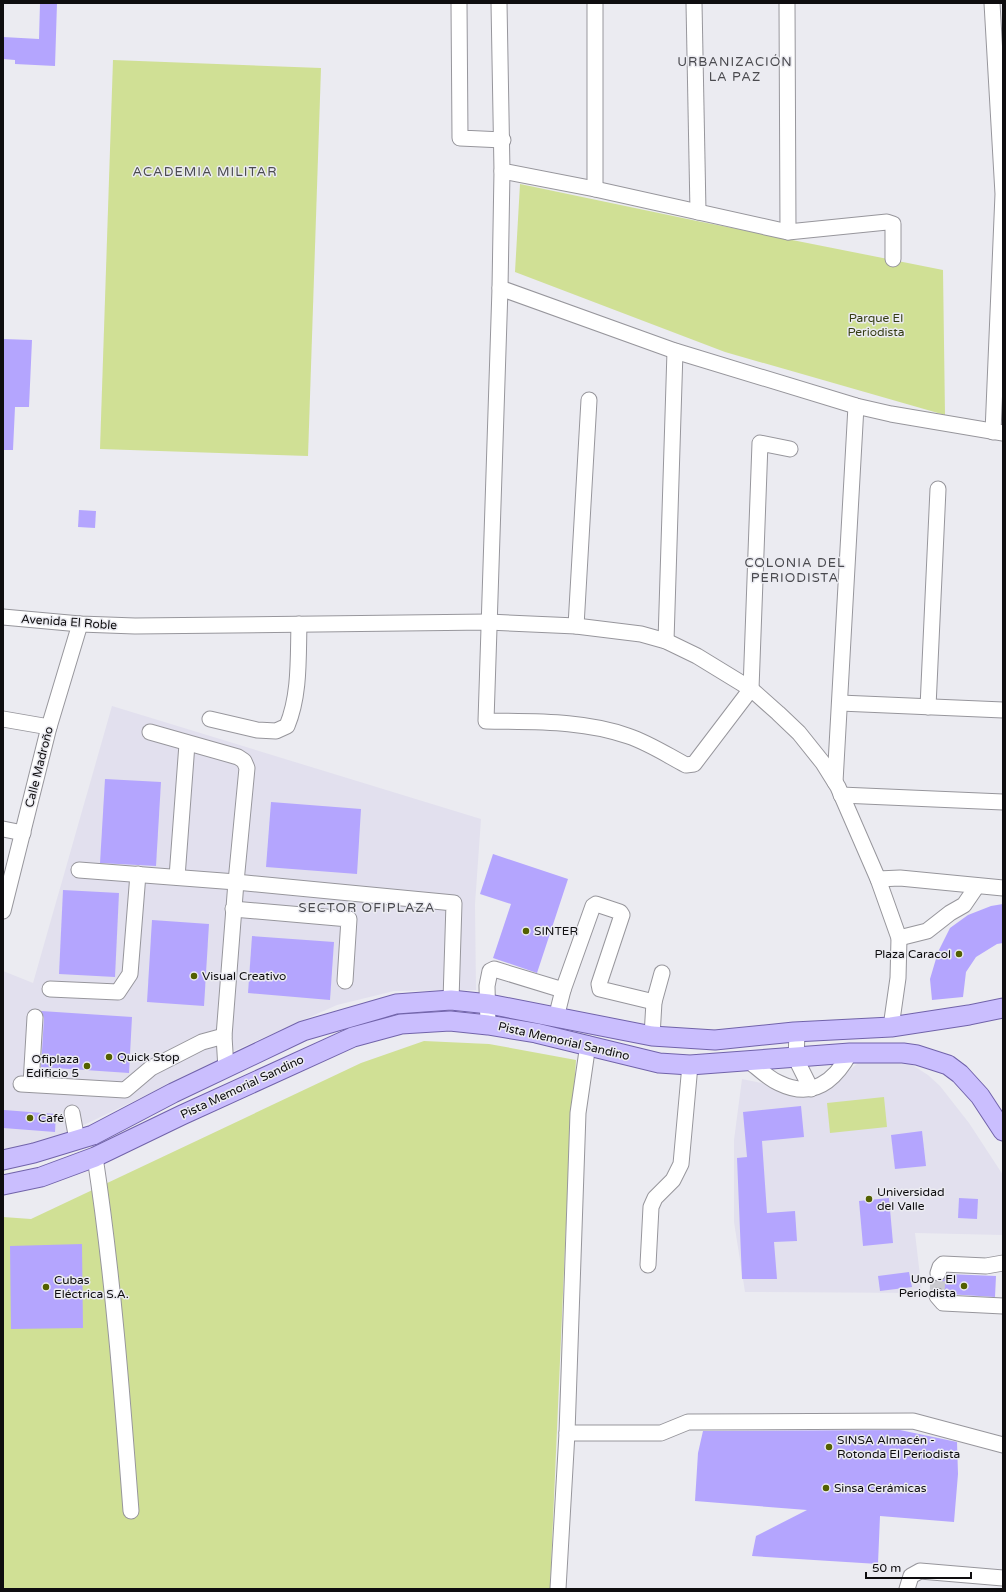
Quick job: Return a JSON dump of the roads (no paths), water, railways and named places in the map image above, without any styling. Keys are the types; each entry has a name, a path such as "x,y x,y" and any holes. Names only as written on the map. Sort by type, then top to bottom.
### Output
{"main road":[{"name":"Pista Memorial Sandino","path":"3,1160 34,1153 93,1135 173,1093 303,1031 396,1004 452,1000 489,1004 652,1036 715,1040 891,1027 969,1015 1003,1008"},
{"name":"Pista Memorial Sandino","path":"3,1185 41,1177 95,1157 182,1114 353,1037 401,1024 450,1021 488,1025 536,1033 588,1044 659,1063 690,1065 796,1059 850,1053 903,1053 918,1055 948,1065 970,1084 1003,1131"},
{"path":"182,1114 189,1104 222,1086 226,1080 226,1069 234,1073 255,1073 279,1062 297,1061"}],"street":[{"path":"459,3 460,138 503,140"},
{"path":"499,3 503,140 500,288 488,622 486,721 575,724 609,730 640,740 686,765 691,765 751,689 760,443 790,449"},
{"path":"595,3 595,189"},
{"path":"694,3 698,212"},
{"path":"788,3 788,232"},
{"path":"500,288 675,351 856,406 891,414 998,433 1003,194 992,3"},
{"path":"502,171 595,189 788,232 887,222 893,224 893,259"},
{"path":"666,641 675,351"},
{"path":"576,626 589,400"},
{"path":"856,406 837,755 838,789 1003,802"},
{"path":"928,706 938,489"},
{"name":"Avenida El Roble","path":"3,617 80,624 135,626 488,622 576,626 628,631 666,641 697,656 751,689 799,732 821,761 838,789 878,879 899,938"},
{"name":"Calle Madroño","path":"3,911 49,727 80,624"},
{"path":"210,719 257,730 276,731 287,726 292,712 296,683 299,624"},
{"path":"840,702 1003,710"},
{"path":"3,719 49,727"},
{"path":"150,732 187,744 238,757 244,761 246,768 224,1036 226,1069"},
{"path":"177,877 187,744"},
{"path":"821,761 831,762 837,755"},
{"path":"3,829 23,833"},
{"path":"80,870 236,882 454,904 452,1000"},
{"path":"50,989 118,992 130,974 138,874"},
{"path":"878,879 900,878 1003,888"},
{"path":"891,1027 898,978 899,938 927,931 950,913 964,905 977,886"},
{"path":"556,1018 593,906 596,904 620,912 622,915 599,984 600,989 654,1002"},
{"path":"234,910 349,919 345,981"},
{"path":"488,1025 489,1004 487,986 490,971 494,969 564,990"},
{"path":"652,1036 654,1002 662,973"},
{"path":"35,1017 26,1084 126,1090 151,1068 202,1042 224,1036"},
{"path":"797,1033 796,1059 811,1089"},
{"path":"558,1589 567,1433 578,1113 588,1044"},
{"path":"749,1061 779,1083 802,1090 823,1085 835,1075 850,1053"},
{"path":"648,1265 651,1207 655,1198 673,1180 681,1164 690,1065"},
{"path":"72,1112 77,1140"},
{"path":"95,1157 105,1224 115,1315 131,1511"},
{"path":"938,1273 943,1264 986,1266 1003,1263"},
{"path":"937,1296 943,1303 1003,1306"},
{"path":"567,1433 661,1432 688,1422 913,1421 1003,1445"},
{"path":"907,1589 910,1576 920,1571 1003,1578"}],"tunnel":[{"path":"937,1296 938,1273"}],"place":[{"name":"SINTER","path":"526,931"},
{"name":"Plaza Caracol","path":"959,954"},
{"name":"Visual Creativo","path":"194,976"},
{"name":"Quick Stop","path":"109,1057"},
{"name":"Ofiplaza Edificio 5","path":"87,1066"},
{"name":"Café","path":"30,1118"},
{"name":"Universidad del Valle","path":"869,1199"},
{"name":"Uno - El Periodista","path":"964,1286"},
{"name":"Cubas Eléctrica S.A.","path":"46,1287"},
{"name":"SINSA Almacén - Rotonda El Periodista","path":"829,1447"},
{"name":"Sinsa Cerámicas","path":"826,1488"}],"district":[{"name":"URBANIZACIÓN LA PAZ","path":"735,68"},
{"name":"ACADEMIA MILITAR","path":"205,171"},
{"name":"COLONIA DEL PERIODISTA","path":"795,570"},
{"name":"SECTOR OFIPLAZA","path":"367,907"}],"park label":[{"name":"Parque El Periodista","path":"876,325"}]}
